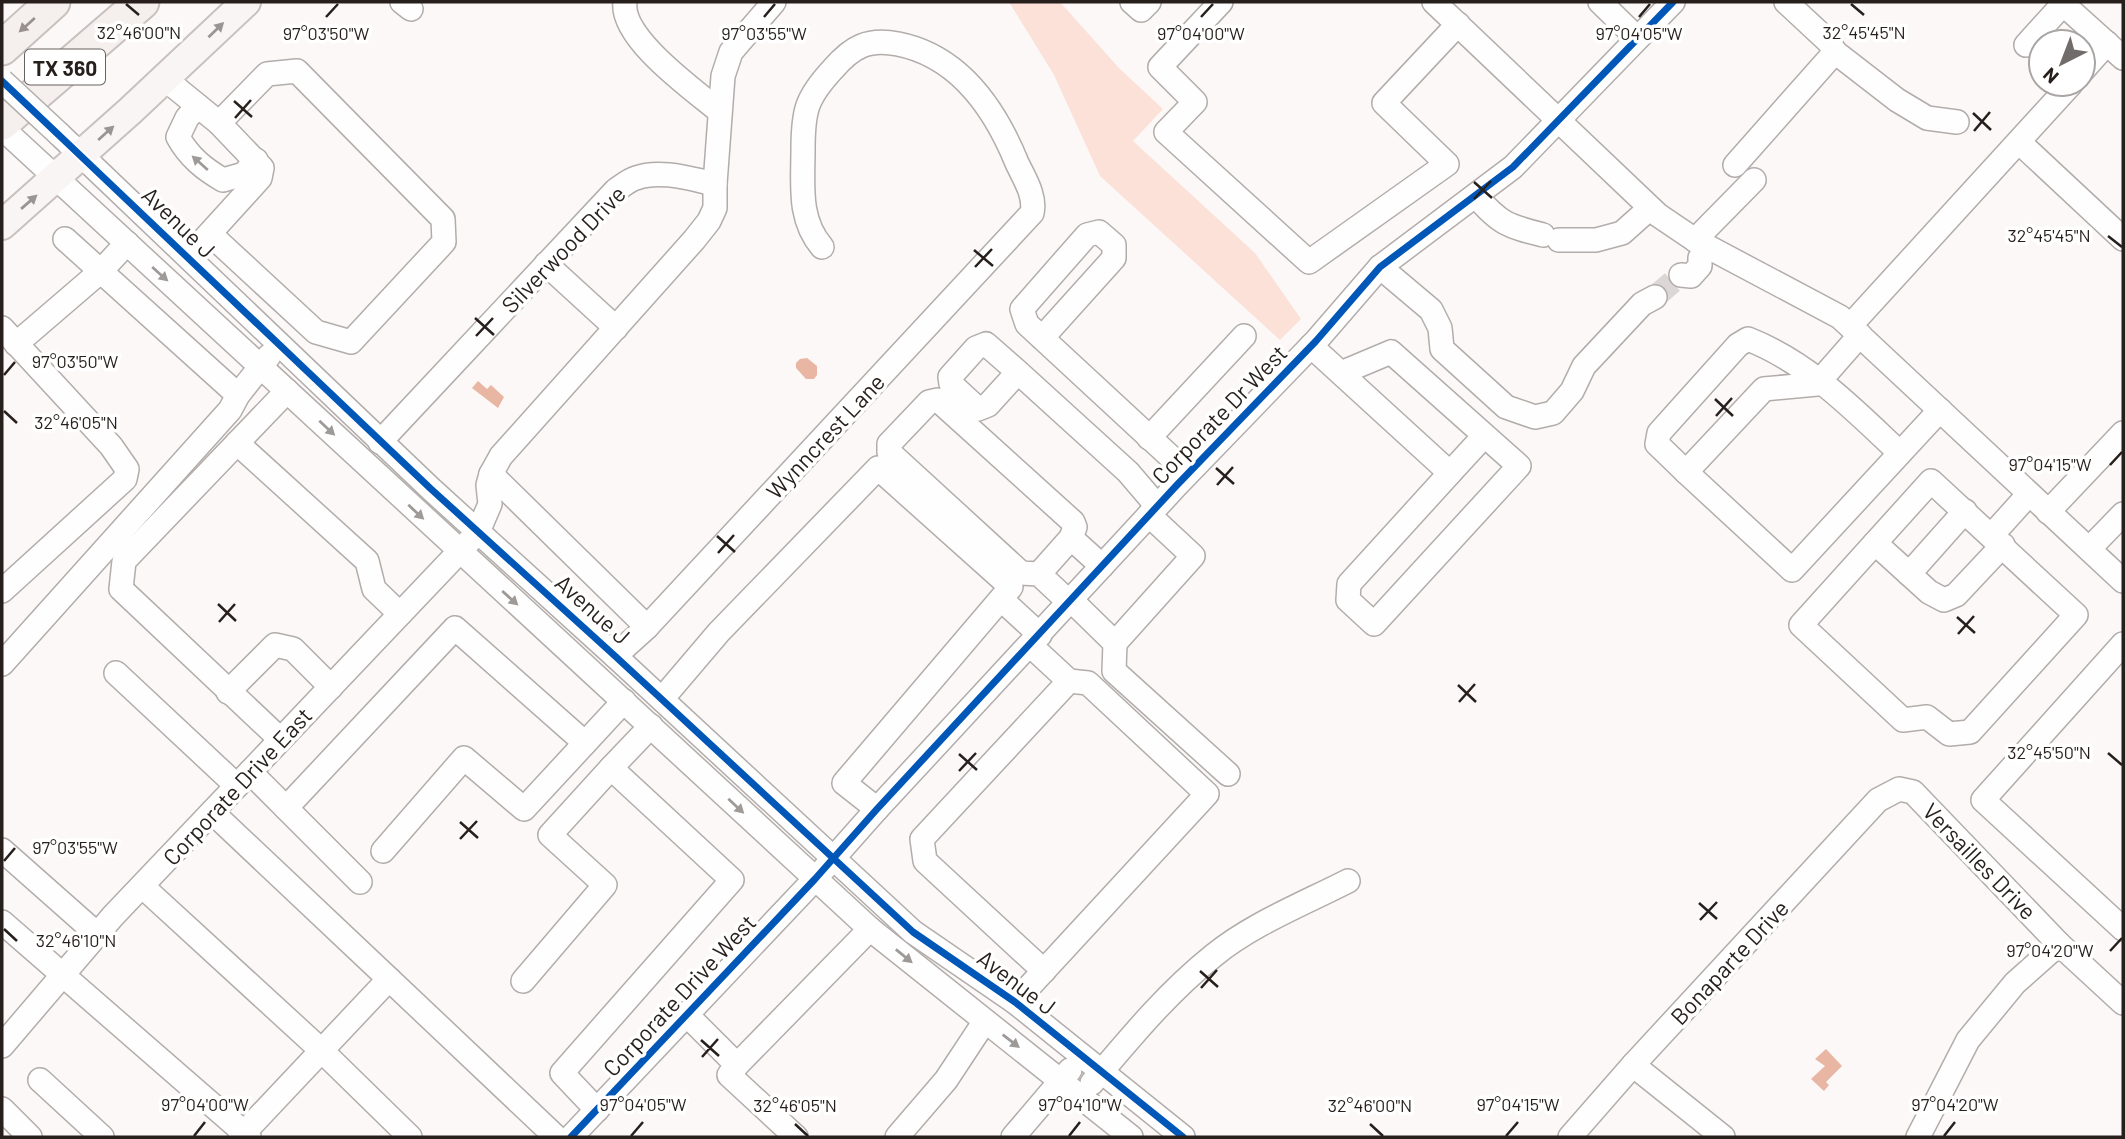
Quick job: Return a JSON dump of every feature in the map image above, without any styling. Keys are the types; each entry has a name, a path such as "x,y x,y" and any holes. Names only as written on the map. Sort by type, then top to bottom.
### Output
{"highway":[{"name":"TX 360","path":"2,48 53,2"},
{"name":"TX 360","path":"2,125 139,5"}],"main road":[{"path":"2,225 46,169 81,156 246,2"}],"street":[{"path":"625,2 624,7 631,26 653,55 719,111"},
{"path":"478,532 491,504 488,485 491,474 502,456 709,220 715,208 723,76 731,52 774,2"},
{"path":"1132,2 1141,10 1149,2"},
{"path":"1221,2 1160,67 1195,102 1166,132 1309,262 1447,164 1384,103 1458,24"},
{"path":"1433,2 1650,208 1701,248 1840,317 2123,582"},
{"path":"1600,2 1637,38"},
{"name":"Corporate Dr West","path":"815,879 1153,510 1311,346 1380,267 1513,167 1673,2"},
{"path":"1786,2 1829,42 1835,52 1897,100 1927,118 1957,122"},
{"path":"2026,45 2064,3 2115,51 2097,62"},
{"name":"Wynncrest Lane","path":"615,656 647,627 1032,213 1032,199 1007,138 980,96 959,73 941,59 913,47 887,42 867,43 848,52 809,98 803,123 803,201 811,235 822,247"},
{"path":"1735,164 1835,52"},
{"path":"209,234 316,332 351,342 444,242 443,219 297,71 267,74 219,123"},
{"path":"165,79 219,123 262,168 260,178 188,256"},
{"name":"Avenue J","path":"2,80 380,442 913,932 1015,1002 1183,1137"},
{"path":"1686,472 1763,389 1817,384 1821,380 1855,331 2059,98"},
{"path":"198,106 187,118 178,137 185,150 205,169 223,180 244,174 256,160"},
{"name":"Avenue J","path":"2,125 46,169 459,552 870,929 1130,1137"},
{"path":"2020,142 2123,239"},
{"name":"Silverwood Drive","path":"380,442 616,190 634,178 648,175 671,175 715,184"},
{"path":"1679,277 1681,269 1701,248 1754,180"},
{"path":"1476,197 1494,217 1510,227 1551,238 1596,240 1622,233 1650,208"},
{"path":"1042,338 1114,258 1114,245 1099,232 1087,235 1022,309 1027,324 1149,438 1188,474"},
{"path":"65,239 238,395"},
{"path":"2,591 125,480 127,469 111,446 9,336 101,271 127,243"},
{"path":"546,264 616,328"},
{"path":"1380,267 1431,310 1440,328 1442,349 1506,407 1535,417 1553,412 1572,391 1584,366 1642,304 1655,297"},
{"path":"1149,438 1244,336"},
{"path":"1900,453 1821,380 1767,346 1748,339 1738,345 1660,433 1657,444 1792,570 1940,410"},
{"path":"2,664 230,410 260,365 279,346"},
{"path":"1311,346 1450,473"},
{"path":"1341,373 1391,352 1518,466 1374,624 1348,600 1349,584 1484,436"},
{"path":"1018,372 1128,472 1153,510 1193,556 1115,643 1114,671 1228,774"},
{"path":"280,739 121,589 124,561 288,391"},
{"path":"1039,574 1071,538 1073,522 938,400 929,402 889,444 889,452 1021,573 1039,574 1115,643"},
{"path":"2048,512 2123,433"},
{"path":"237,443 367,561 374,589 400,614"},
{"path":"662,699 719,632 878,468 1011,587 844,783 877,809"},
{"path":"491,474 647,627"},
{"path":"1931,481 1997,540 2076,615 1970,732 1949,734 1927,717 1903,720 1801,625 1931,481"},
{"path":"1875,544 1929,592 1944,600 1956,595 2029,494"},
{"path":"1909,574 1965,511"},
{"path":"2089,549 2123,514"},
{"name":"Corporate Drive East","path":"2,1046 97,934 478,532"},
{"path":"1071,538 1102,566"},
{"path":"1002,600 1069,681 1088,683 1207,794 1015,1002"},
{"path":"286,808 455,628 585,743"},
{"path":"228,692 275,645 293,649 331,687"},
{"path":"2122,649 1983,800 2123,929"},
{"path":"117,673 243,779 286,808 360,882"},
{"path":"1044,971 925,861 922,839 1069,681"},
{"path":"524,809 624,701"},
{"path":"550,835 651,726"},
{"path":"383,851 464,758 524,809 605,885 523,981"},
{"path":"597,1110 562,1073 732,880 611,768"},
{"name":"Versailles Drive","path":"1892,790 1913,792 2059,944 2123,1003"},
{"name":"Bonaparte Drive","path":"1570,1137 1878,800 1892,790"},
{"path":"212,812 556,1137"},
{"path":"2,850 97,934"},
{"name":"Corporate Drive West","path":"571,1137 815,879"},
{"path":"1081,1096 1165,998 1214,955 1247,933 1348,881"},
{"path":"142,886 410,1137"},
{"path":"2,922 64,974 244,1136 389,979"},
{"path":"796,1137 729,1074 870,929"},
{"path":"1918,1137 1968,1040 2015,983 2059,944"},
{"path":"687,1015 737,1065"},
{"path":"897,1137 946,1080 985,1021"},
{"path":"1013,1137 1081,1057"},
{"path":"1633,1065 1723,1137"},
{"path":"40,1080 102,1137"}],"shaded area":[{"path":"1009,2 1060,2 1119,68 1163,109 1133,141 1255,253 1301,319 1280,340 1100,176 1054,75"},
{"path":"807,358 817,366 814,379 806,379 796,368 800,359"},
{"path":"478,381 487,389 491,385 504,397 498,408 472,388"},
{"path":"1826,1049 1842,1066 1826,1082 1829,1085 1824,1091 1811,1079 1825,1066 1815,1059"}],"tunnel":[{"path":"1655,297 1676,279"}],"cycle path":[{"path":"571,1137 815,879 1176,486 1316,341 1380,267 1513,167 1673,2"},
{"path":"2,81 431,489 913,932 1015,1002 1183,1137"}]}
